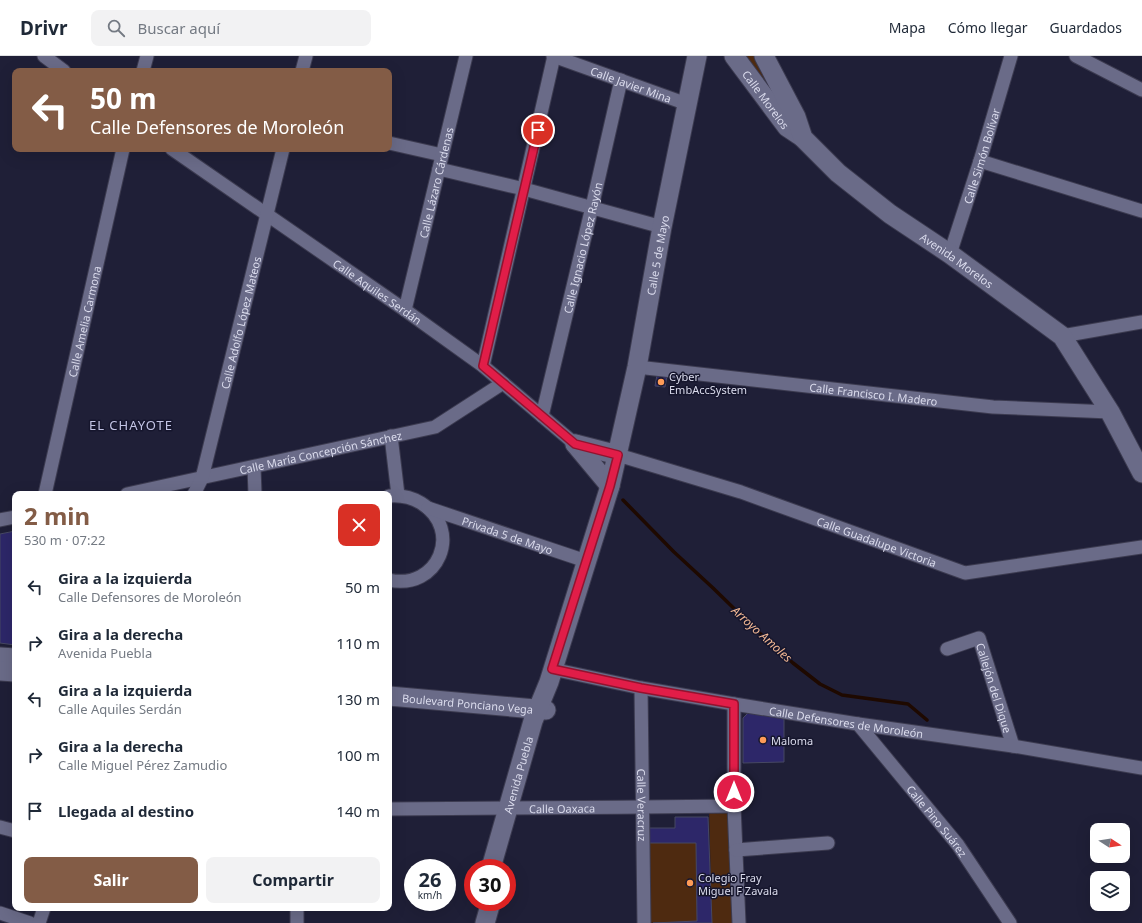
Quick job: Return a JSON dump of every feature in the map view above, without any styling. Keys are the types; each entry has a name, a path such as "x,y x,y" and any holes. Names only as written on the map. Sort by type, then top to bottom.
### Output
{"street":[{"path":"44,56 60,68"},
{"path":"144,68 146,56"},
{"path":"303,68 306,56"},
{"name":"Calle Lázaro Cárdenas","path":"405,310 466,56"},
{"path":"483,366 554,56"},
{"name":"Calle Javier Mina","path":"554,56 687,104"},
{"name":"Calle 5 de Mayo","path":"618,455 637,367 662,227 697,56"},
{"name":"Calle Morelos","path":"734,56 787,127 803,138"},
{"name":"Avenida Morelos","path":"764,56 796,117 803,138 838,173 890,214 950,254 1062,336 1110,412 1142,473"},
{"name":"Calle Simón Bolívar","path":"950,254 980,161 1011,56"},
{"path":"1076,56 1142,90"},
{"name":"Calle Ignacio López Rayón","path":"542,416 621,80"},
{"path":"392,144 442,155"},
{"name":"Calle Amelia Carmona","path":"45,491 122,152"},
{"name":"Calle Aquiles Serdán","path":"176,152 405,310 483,366 575,444 610,486"},
{"name":"Calle Adolfo López Mateos","path":"196,491 202,478 282,152"},
{"path":"980,161 1142,211"},
{"path":"439,168 524,189 662,227"},
{"path":"1062,336 1142,322"},
{"name":"Calle Francisco I. Madero","path":"637,367 993,407 1110,412"},
{"name":"Calle María Concepción Sánchez","path":"141,491 435,427 503,383"},
{"path":"391,436 394,496"},
{"name":"Calle Aquiles Serdán","path":"575,444 618,455"},
{"name":"Avenida Puebla","path":"493,859 512,809 542,709 550,676 610,486 618,455"},
{"name":"Calle Guadalupe Victoria","path":"618,455 741,492 965,573 1142,547"},
{"path":"254,467 255,491"},
{"name":"Privada 5 de Mayo","path":"392,581 410,581 423,576 438,560 443,543 442,531 438,519 428,508 416,500 394,496"},
{"name":"Privada 5 de Mayo","path":"428,508 586,561"},
{"path":"0,520 12,518"},
{"name":"Callejón del Dique","path":"947,649 979,638 1013,746"},
{"path":"0,657 12,658"},
{"path":"0,671 12,672"},
{"name":"Calle Defensores de Moroleón","path":"550,676 641,688 858,724 1013,746 1142,768"},
{"name":"Calle Veracruz","path":"641,688 644,923"},
{"name":"Boulevard Ponciano Vega","path":"392,696 542,709"},
{"path":"734,704 734,806 739,923"},
{"name":"Calle Pino Suárez","path":"858,724 958,845 1009,922"},
{"name":"Calle Oaxaca","path":"392,809 734,806"},
{"name":"Avenida Puebla","path":"503,859 512,809"},
{"path":"0,827 12,830"},
{"path":"736,850 828,843"},
{"path":"39,923 43,911"},
{"path":"297,911 297,923"},
{"path":"475,923 478,911"},
{"path":"485,923 488,911"},
{"path":"0,914 30,923"}],"shaded area":[{"path":"741,56 760,56 783,105"},
{"path":"734,806 739,923 712,923 709,807"},
{"path":"643,843 696,843 697,921 644,923"}],"building":[{"name":"Cyber EmbAccSystem","path":"657,375 667,376 665,387 655,386"},
{"path":"12,532 12,645 0,643 0,534"},
{"name":"Maloma","path":"749,712 784,717 784,762 743,763 743,718"},
{"path":"675,817 708,817 712,923 653,923 697,921 696,843 643,843 642,828 675,828"}],"waterway":[{"name":"Arroyo Amoles","path":"623,500 674,552 755,629 793,663 820,684 842,695 908,704 927,720"}],"place":[{"name":"Cyber EmbAccSystem","path":"661,382"},
{"name":"Maloma","path":"763,740"},
{"name":"Colegio Fray Miguel F Zavala","path":"690,883"}],"district":[{"name":"EL CHAYOTE","path":"131,425"}],"route":[{"path":"538,130 483,366 575,444 618,455 610,486 552,669 641,688 734,704 734,792"}]}
